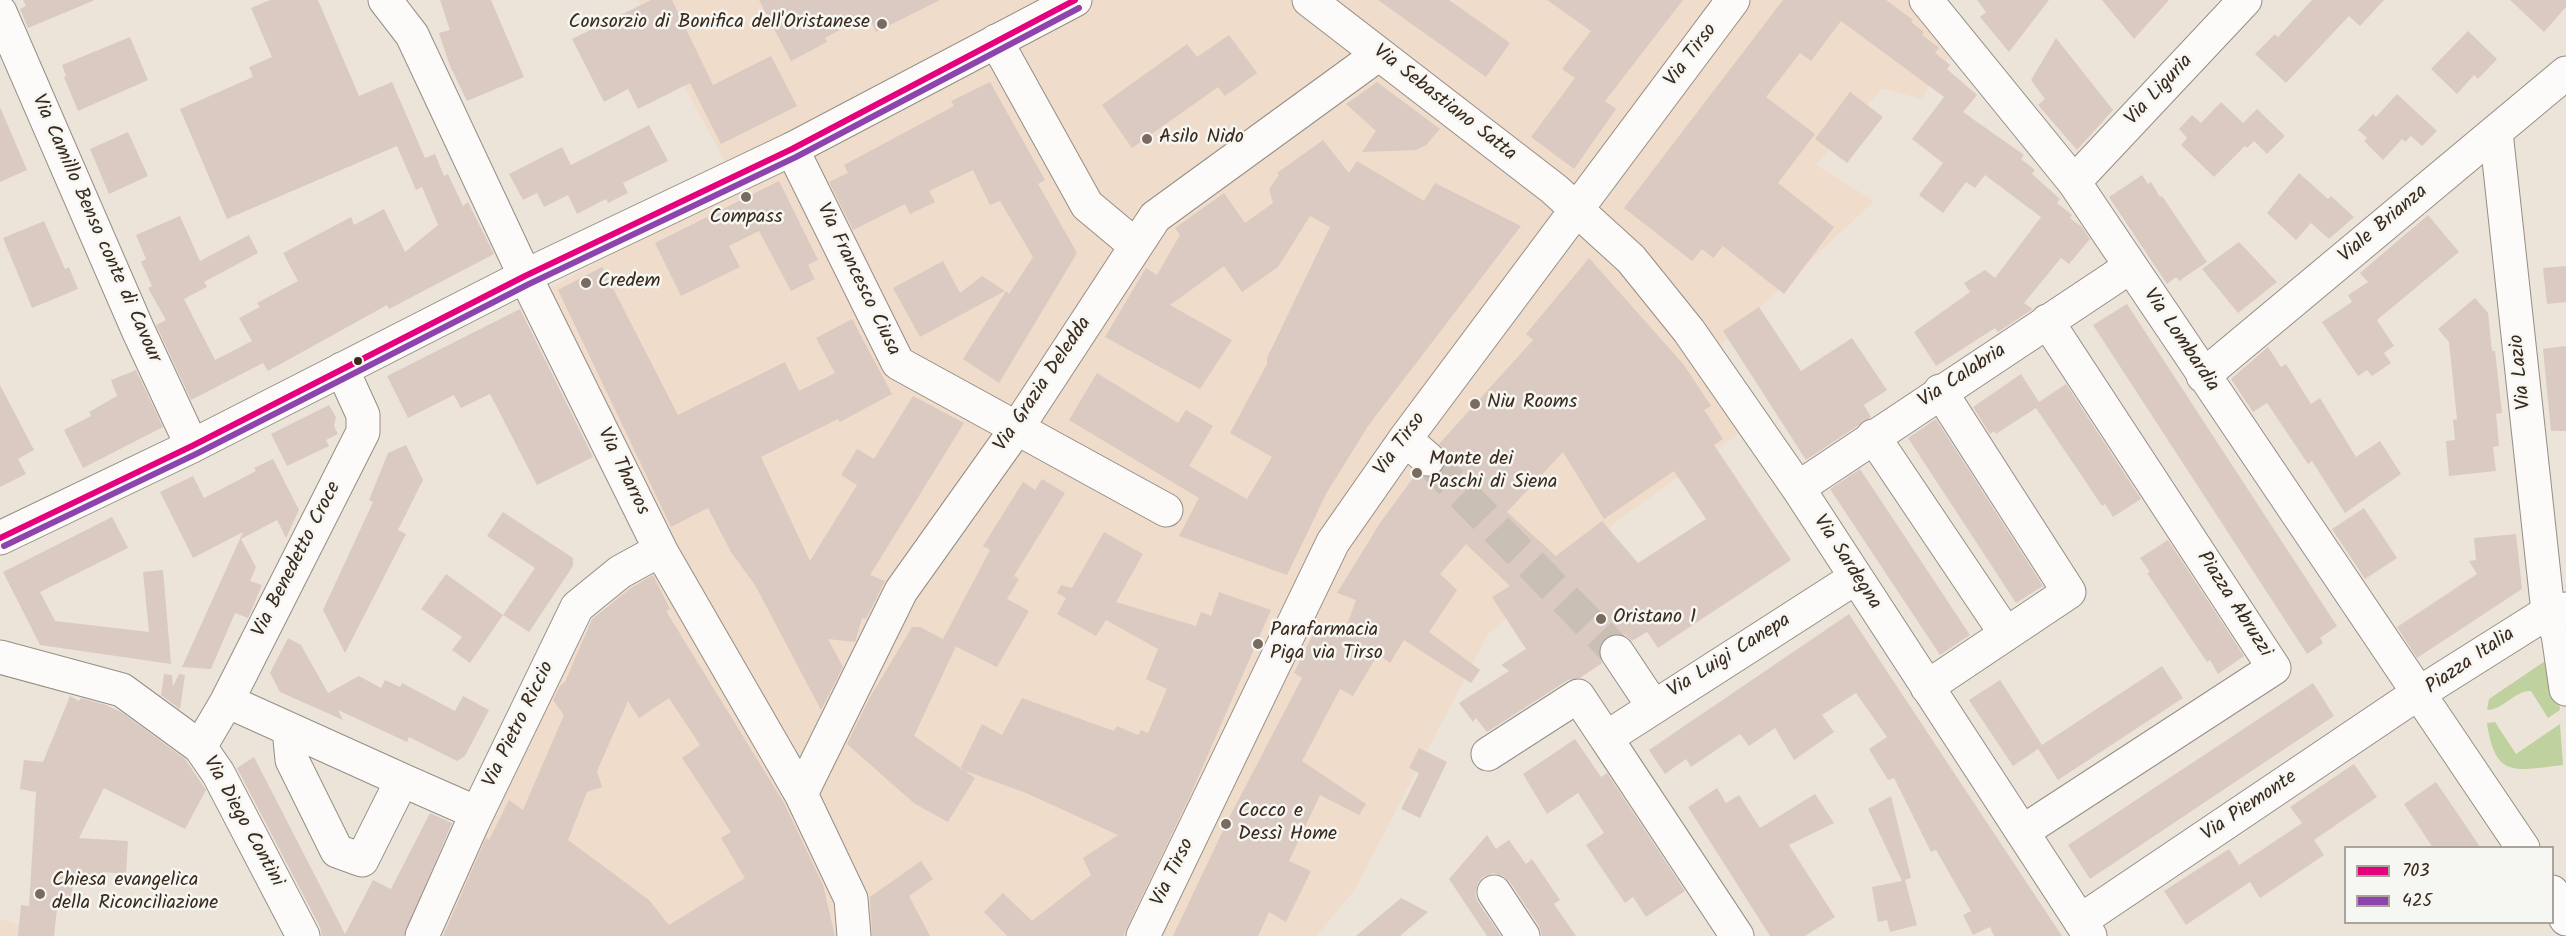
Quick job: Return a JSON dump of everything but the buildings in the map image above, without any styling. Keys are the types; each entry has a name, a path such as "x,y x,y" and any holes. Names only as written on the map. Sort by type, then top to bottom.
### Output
{"street":[{"name":"Via Tharros","path":"385,0 412,34 525,276 660,550 801,794 851,899 854,936"},
{"name":"Via Tharros","path":"411,0 412,34"},
{"path":"0,538 192,446 525,276 792,149 1075,0"},
{"name":"Via Sebastiano Satta","path":"1308,0 1578,208"},
{"name":"Via Tirso","path":"1143,936 1333,542 1416,449 1578,208 1734,0"},
{"name":"Via Lombardia","path":"1926,0 2074,182 2203,376 2420,693"},
{"name":"Via Liguria","path":"2074,182 2245,0"},
{"name":"Via Camillo Benso conte di Cavour","path":"0,12 138,330 192,446"},
{"path":"996,41 1087,205 1136,246"},
{"name":"Via Grazia Deledda","path":"801,794 901,591 1017,428 1155,217 1378,54"},
{"name":"Viale Brianza","path":"2203,376 2566,73"},
{"name":"Via Lazio","path":"2496,132 2557,611"},
{"name":"Via Francesco Ciusa","path":"792,149 898,363 1167,510"},
{"name":"Via Sardegna","path":"1578,208 1631,259 1689,331 1798,488 2085,928"},
{"name":"Via Calabria","path":"1798,488 2130,267"},
{"name":"Piazza Abruzzi","path":"2022,832 2274,668 2047,321"},
{"name":"Via Benedetto Croce","path":"200,747 227,701 363,432 363,415 342,369"},
{"path":"1927,687 2068,592 1940,392"},
{"path":"1873,436 2006,634"},
{"name":"Via Pietro Riccio","path":"422,936 477,813 577,607 620,572 660,550"},
{"name":"Via Luigi Canepa","path":"1606,738 1653,705 1855,578"},
{"path":"2557,611 2566,689"},
{"name":"Piazza Italia","path":"2522,846 2420,693 2557,611"},
{"path":"1617,652 1653,705"},
{"name":"Via Diego Contini","path":"0,657 122,690 200,747 218,773 303,936"},
{"name":"Via Piemonte","path":"2085,928 2420,693"},
{"path":"1488,754 1578,696 1737,936"},
{"path":"227,701 477,813"},
{"path":"289,729 292,760 337,851 362,860 402,780"},
{"path":"1494,892 1523,936"},
{"path":"2554,894 2566,919"}],"shaded area":[{"path":"638,0 1949,0 1969,28 1921,99 1882,88 1816,165 1874,201 1714,351 1744,430 1617,521 1488,634 1354,891 1316,936 432,936 536,694 662,541 539,294 738,186"},
{"path":"0,919 52,936 0,936"}],"green space":[{"path":"2554,655 2560,710 2548,718 2531,691 2519,694 2499,707 2487,710 2489,699"},
{"path":"2495,722 2516,754 2560,724 2563,765 2520,769 2502,763 2491,741 2487,723"}],"tunnel":[{"path":"1428,459 1617,652"}],"transit line":[{"name":"703","path":"0,538 192,446 525,276 792,149 1075,0"},
{"name":"425","path":"4,546 196,454 529,284 796,157 1079,8"}],"place":[{"name":"Consorzio di Bonifica dell'Oristanese","path":"882,24"},
{"name":"Asilo Nido","path":"1147,139"},
{"name":"Compass","path":"746,197"},
{"name":"Credem","path":"586,283"},
{"name":"Niu Rooms","path":"1475,404"},
{"name":"Monte dei Paschi di Siena","path":"1417,473"},
{"name":"Oristano 1","path":"1601,619"},
{"name":"Parafarmacia Piga via Tirso","path":"1258,644"},
{"name":"Cocco e Dessì Home","path":"1226,824"},
{"name":"Chiesa evangelica della Riconciliazione","path":"40,894"}]}
